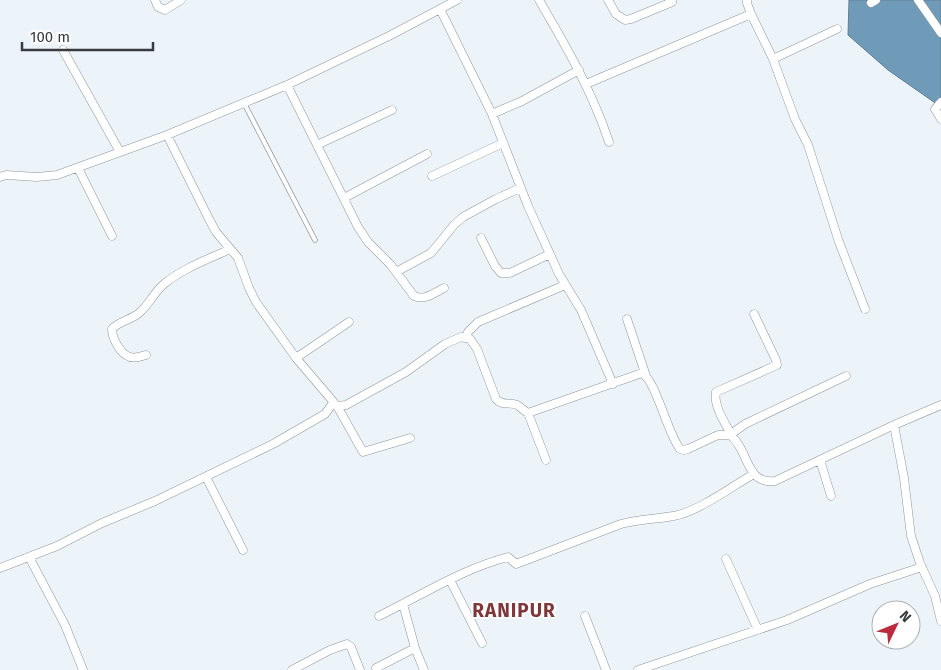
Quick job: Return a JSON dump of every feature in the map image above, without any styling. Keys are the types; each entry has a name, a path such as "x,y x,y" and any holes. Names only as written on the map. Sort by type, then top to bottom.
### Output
{"street":[{"path":"155,0 158,7 165,10 181,0"},
{"path":"0,177 57,175 167,135 287,85 457,0"},
{"path":"539,0 586,84 609,142"},
{"path":"608,0 616,14 625,20 672,2"},
{"path":"748,0 747,3 751,14 773,59 795,119 808,145 839,242 865,310"},
{"path":"918,0 941,33"},
{"path":"440,9 492,114 520,188 565,285 581,310 613,384"},
{"path":"586,84 751,14"},
{"path":"773,59 838,29"},
{"path":"63,50 120,152"},
{"path":"492,114 522,101 579,70"},
{"path":"287,85 363,235 396,272 411,293 418,298 427,297 444,288"},
{"path":"941,102 935,108 941,119"},
{"path":"318,145 392,110"},
{"path":"167,135 209,219 238,258 251,294 296,358 335,405 363,452 410,438"},
{"path":"432,176 503,144"},
{"path":"344,198 427,154"},
{"path":"78,168 112,236"},
{"path":"396,272 431,253 463,217 520,188"},
{"path":"481,238 495,266 501,273 510,273 550,254"},
{"path":"146,355 134,358 125,355 118,345 112,329 137,315 166,282 230,249"},
{"path":"466,337 468,332 478,322 565,285"},
{"path":"754,314 777,365 716,392 715,396 720,412 731,434 737,440 759,480 766,482 775,481 941,405"},
{"path":"627,319 646,376 680,449 688,449 718,436 731,434 745,424 846,376"},
{"path":"296,358 349,322"},
{"path":"0,568 56,546 102,523 206,477 301,429 325,414 335,405 346,405 406,372 445,344 457,338 466,337 470,339 477,349 496,399 503,404 519,406 528,413 546,460"},
{"path":"528,413 637,374 642,373 646,376"},
{"path":"894,426 904,478 911,536 935,596 941,622"},
{"path":"820,460 832,496"},
{"path":"379,616 488,563 508,558 516,564 634,520 678,515 693,509 754,474"},
{"path":"206,477 243,550"},
{"path":"30,557 65,625 83,670"},
{"path":"726,559 758,630"},
{"path":"638,670 787,620 870,584 922,566"},
{"path":"450,580 482,642"},
{"path":"403,604 415,648 424,670"},
{"path":"585,616 606,670"},
{"path":"292,670 330,650 346,644 351,647 360,670"},
{"path":"376,668 415,648"}],"lane":[{"path":"244,103 315,240"}],"water":[{"path":"849,0 941,0 941,107 888,70 848,35"}],"district":[{"name":"RANIPUR","path":"514,610"}]}
